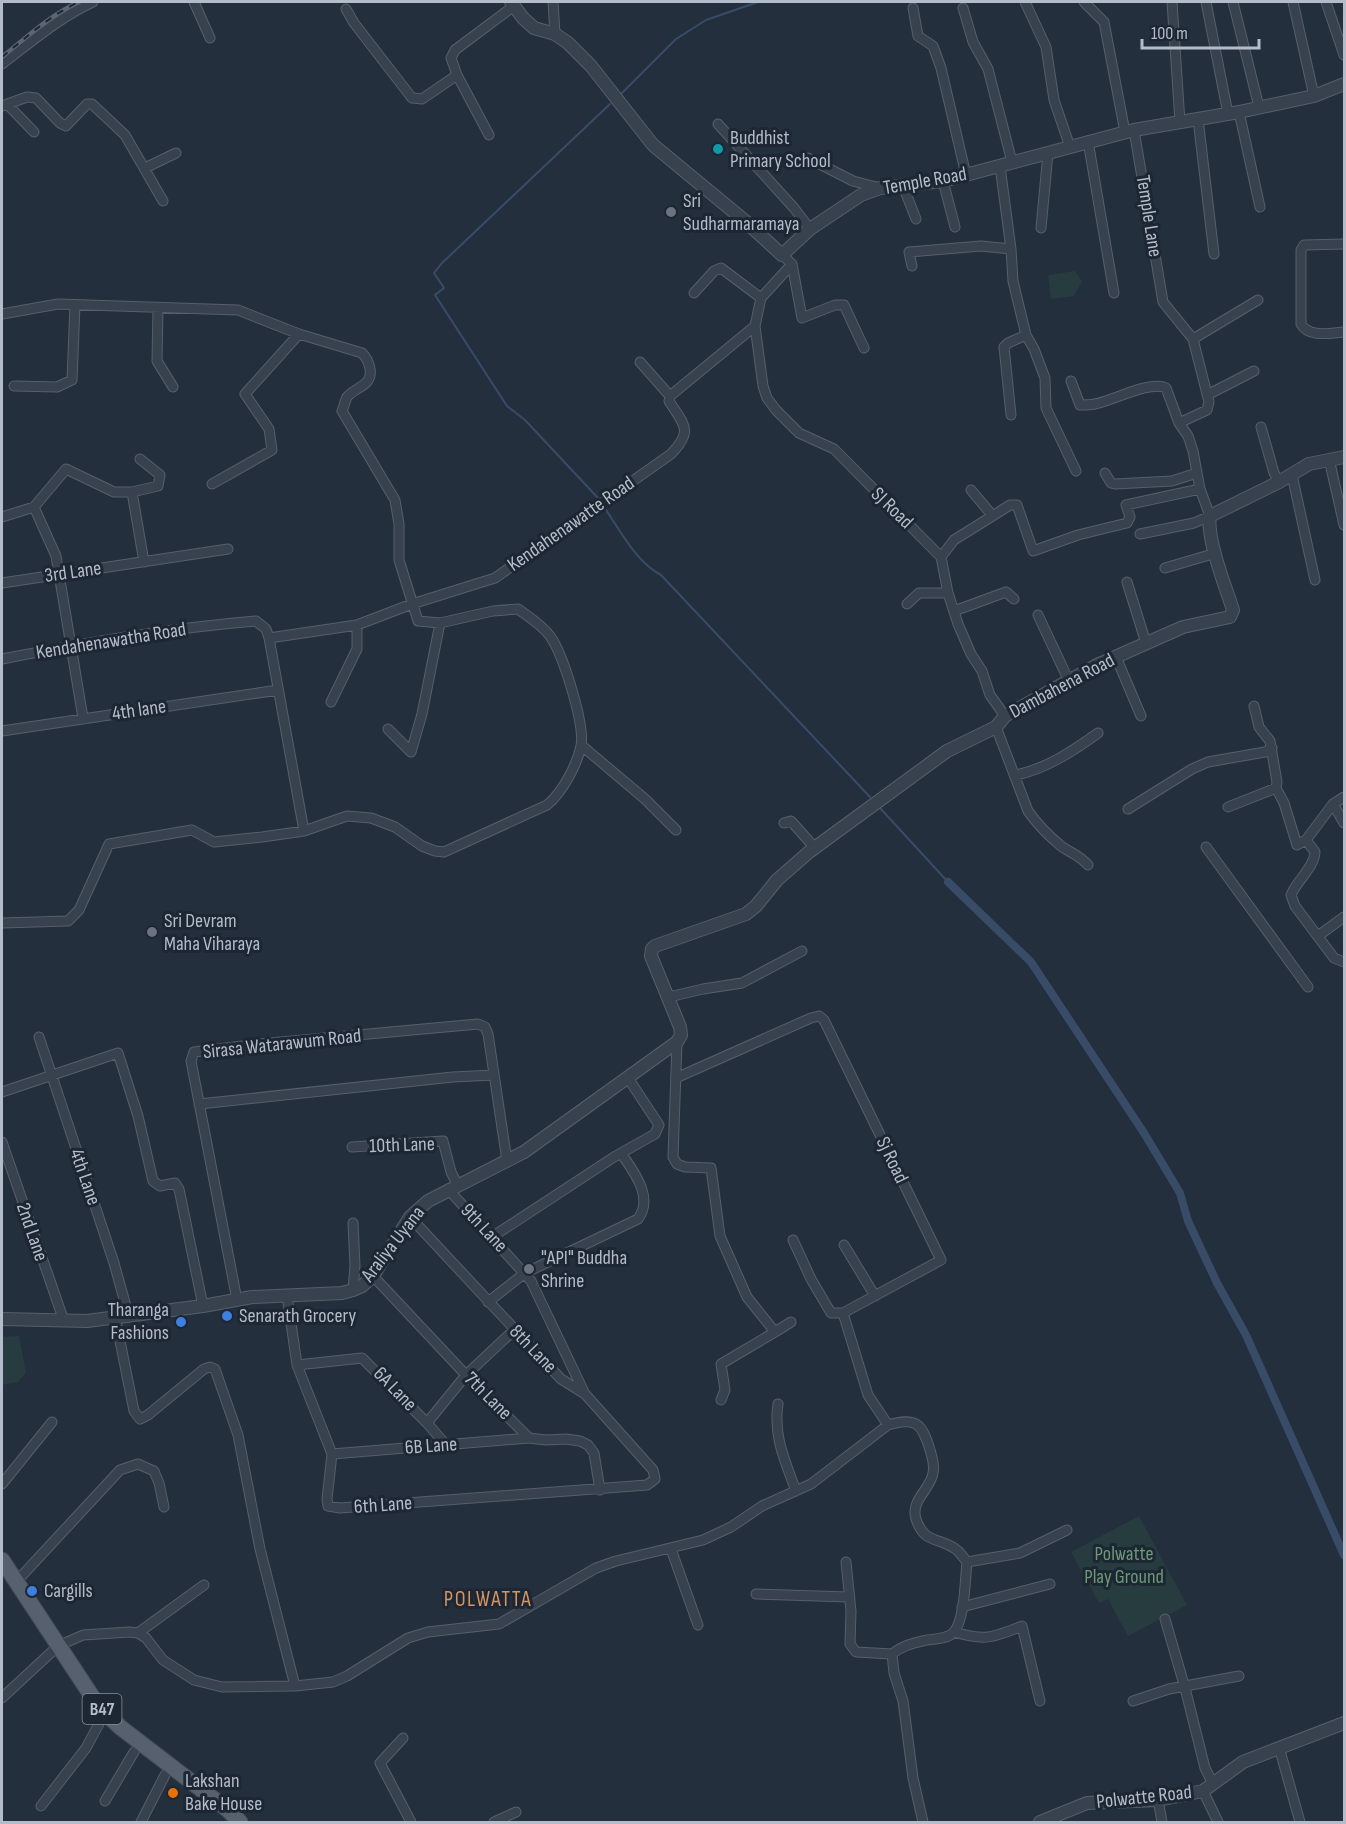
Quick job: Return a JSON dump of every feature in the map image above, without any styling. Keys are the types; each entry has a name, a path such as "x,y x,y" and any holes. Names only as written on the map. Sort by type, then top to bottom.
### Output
{"main road":[{"name":"B47","path":"2,1560 9,1579 55,1649 99,1707 120,1727 228,1810 240,1822"},
{"name":"B47","path":"55,1649 77,1692 100,1722 134,1752 230,1822"}],"street":[{"path":"2,64 81,7 93,2"},
{"path":"194,2 210,38"},
{"path":"553,2 555,34"},
{"path":"1025,2 1046,47 1054,99 1070,147"},
{"name":"Temple Lane","path":"1084,2 1104,22 1130,131 1163,302 1193,339"},
{"path":"1172,2 1180,122"},
{"path":"1206,2 1260,207"},
{"path":"1233,2 1259,107"},
{"path":"1293,2 1314,96"},
{"path":"1326,2 1344,55"},
{"path":"489,135 457,75 451,58 452,53 513,4 534,28 555,34 568,43 591,66 653,145 745,221 792,264 802,318 835,305 844,305 864,348"},
{"path":"913,8 918,36 933,46 941,68 966,176"},
{"path":"963,8 973,42 988,69 1006,164 1012,281 1026,335 1045,378 1046,408 1076,471"},
{"path":"346,9 354,23 412,98 422,99 457,75"},
{"name":"Temple Road","path":"782,255 810,229 861,195 880,188 966,176 1088,141 1314,96 1344,84"},
{"path":"34,132 4,105 27,97 36,98 60,123 66,126 87,104 92,104 125,135 163,201"},
{"path":"1198,119 1214,254"},
{"path":"718,124 794,208 810,229"},
{"path":"1088,141 1114,293"},
{"path":"145,168 176,153"},
{"path":"1041,228 1048,153"},
{"path":"808,158 853,181 880,188"},
{"path":"943,181 955,227"},
{"path":"903,186 916,219"},
{"path":"1344,244 1304,245 1301,250 1302,324 1305,331 1312,333 1344,332"},
{"path":"912,266 909,252 981,246 1011,249"},
{"path":"640,362 670,396 755,326 761,298 792,264"},
{"path":"694,293 714,271 721,268 761,298"},
{"path":"1179,423 1207,410 1208,396 1193,339 1258,300"},
{"path":"2,314 58,304 238,310 298,334 362,353 368,359 370,377 366,383 346,398 342,411 395,500 399,524 399,560 418,621 440,623 494,611 518,609 535,621 548,633 557,647 578,714 581,745 568,778 556,798 547,805 444,852 422,846 394,827 372,818 348,816 304,831 214,842 192,830 109,844 79,910 68,921 2,923"},
{"path":"14,386 57,387 72,380 75,305"},
{"path":"158,308 157,361 173,387"},
{"name":"SJ Road","path":"755,326 763,386 767,398 776,410 799,433 834,448 941,558"},
{"path":"212,484 272,450 269,429 245,394 298,334"},
{"path":"1011,415 1004,347 1026,335"},
{"path":"1208,396 1254,370"},
{"path":"1071,381 1080,405 1094,405 1136,391 1162,386 1166,388 1179,423 1194,451 1200,489 1210,516"},
{"name":"Kendahenawatte Road","path":"268,639 357,625 412,604 495,578 671,454 686,433 669,401 670,396"},
{"path":"1261,426 1274,473 1279,482"},
{"path":"1140,534 1194,523 1309,465 1344,457"},
{"path":"2,517 34,507 66,470 114,492 132,492 158,486 160,475 140,459"},
{"path":"1329,459 1344,525"},
{"path":"1105,473 1111,483 1116,484 1172,481 1197,473"},
{"path":"1292,475 1315,580"},
{"path":"1005,716 990,695 982,671 971,654 948,593 941,558 954,540 1010,505 1017,505 1034,551 1078,535 1127,523 1130,517 1126,505 1200,489"},
{"path":"971,490 992,515"},
{"path":"132,492 144,562"},
{"path":"34,507 56,556 83,718"},
{"name":"Dambahena Road","path":"669,997 651,956 655,945 746,914 756,906 777,880 815,848 947,751 996,727 1005,716 1068,680 1183,627 1230,617 1233,610 1208,523 1210,516"},
{"name":"3rd Lane","path":"2,583 228,549"},
{"path":"1165,568 1216,553"},
{"path":"1127,582 1146,643"},
{"path":"954,611 1006,592 1014,599"},
{"path":"907,604 919,593 948,593"},
{"path":"1038,615 1068,680"},
{"name":"Kendahenawatha Road","path":"2,658 71,645 256,621 266,628 268,639"},
{"path":"388,729 411,752 422,714 440,623"},
{"path":"330,702 357,649 357,625"},
{"path":"268,639 304,831"},
{"path":"1116,657 1141,716"},
{"name":"4th lane","path":"2,732 278,690"},
{"path":"1254,706 1259,727 1270,741 1276,788 1284,803 1297,845 1306,840 1333,804 1344,797"},
{"path":"996,727 1028,811 1035,822 1063,847 1078,854 1088,865"},
{"path":"1016,775 1027,773 1070,754 1098,734"},
{"path":"581,745 645,799 676,830"},
{"path":"1128,808 1192,769 1208,762 1265,752 1272,748"},
{"path":"1228,807 1276,788"},
{"path":"1333,804 1344,823"},
{"path":"784,823 791,820 815,848"},
{"path":"1306,840 1315,852 1314,861 1295,885 1291,895 1294,906 1336,960 1344,962"},
{"path":"1206,847 1308,987"},
{"path":"1318,936 1344,917"},
{"path":"775,1332 747,1297 720,1236 711,1168 685,1167 677,1164 673,1156 677,1042 681,1035 669,997 742,983 802,951"},
{"name":"Sj Road","path":"676,1078 811,1018 819,1017 824,1020 940,1260 843,1313"},
{"name":"Sirasa Watarawum Road","path":"237,1300 191,1061 194,1052 478,1024 485,1027 488,1034 507,1161"},
{"name":"4th Lane","path":"39,1038 114,1263 129,1317"},
{"name":"Araliya Uyana","path":"2,1319 87,1321 115,1316 129,1317 252,1297 342,1293 362,1286 373,1276 410,1217 428,1201 524,1152 677,1042"},
{"path":"2,1092 118,1053 138,1116 153,1181 160,1186 175,1184 179,1189 203,1306"},
{"path":"199,1104 453,1077 494,1075"},
{"path":"492,1237 621,1153 655,1134 659,1125 628,1078"},
{"name":"10th Lane","path":"351,1147 443,1141 453,1187"},
{"name":"2nd Lane","path":"2,1142 64,1321"},
{"path":"488,1302 525,1273 638,1220 642,1213 644,1193 639,1178 621,1153"},
{"name":"9th Lane","path":"453,1187 492,1237 525,1273 585,1394"},
{"name":"8th Lane","path":"410,1217 561,1378 585,1394 653,1470 655,1479"},
{"path":"352,1290 355,1266 353,1223"},
{"path":"793,1240 811,1279 831,1313 843,1313 868,1395 888,1425"},
{"path":"844,1245 875,1296"},
{"name":"7th Lane","path":"373,1276 529,1438"},
{"name":"6th Lane","path":"287,1295 297,1365 333,1454 328,1506 333,1508 600,1490 647,1485 655,1479"},
{"path":"115,1316 134,1411 140,1419 204,1369 210,1367 215,1369 238,1435 260,1549 295,1686"},
{"path":"721,1400 725,1390 721,1364 791,1322"},
{"path":"428,1423 466,1375 514,1330"},
{"name":"6A Lane","path":"297,1365 362,1358 446,1444"},
{"path":"778,1404 777,1438 796,1491"},
{"path":"2,1698 55,1649 82,1635 130,1632 138,1633 146,1638 163,1660 194,1680 222,1687 295,1686 333,1682 347,1676 408,1638 428,1632 499,1624 596,1568 703,1540 731,1527 762,1506 811,1484 888,1425 901,1421 913,1422 924,1430 933,1461 933,1474 919,1498 915,1508 915,1517 922,1533 927,1538 957,1550 967,1562 962,1607 959,1623 954,1632 948,1637 913,1643 892,1654 856,1652 850,1644 851,1611 846,1562"},
{"path":"2,1484 52,1422"},
{"path":"529,1438 566,1439 588,1445 594,1453 600,1490"},
{"name":"6B Lane","path":"333,1454 529,1438"},
{"path":"9,1579 120,1470 138,1464 154,1471 164,1507"},
{"path":"967,1562 1020,1552 1067,1530"},
{"path":"672,1549 698,1625"},
{"path":"138,1633 204,1584"},
{"path":"962,1607 1050,1584"},
{"path":"756,1594 849,1597"},
{"path":"1165,1619 1185,1688 1218,1822"},
{"path":"954,1632 975,1638 988,1638 1022,1626 1040,1701"},
{"path":"892,1654 894,1673 903,1701 913,1778 923,1822"},
{"path":"1133,1701 1169,1689 1185,1688 1239,1676"},
{"path":"41,1806 86,1748 100,1722"},
{"name":"Polwatte Road","path":"1040,1822 1087,1803 1158,1800 1208,1787 1243,1762 1344,1723"},
{"path":"403,1738 380,1763 411,1822"},
{"path":"1279,1747 1300,1822"},
{"path":"105,1801 134,1752"},
{"path":"141,1822 165,1775"},
{"path":"1158,1800 1162,1822"},
{"path":"494,1822 516,1812"}],"green space":[{"path":"1075,271 1082,281 1074,296 1051,299 1048,275"},
{"path":"19,1336 26,1373 18,1382 2,1385 2,1337"},
{"name":"Polwatte Play Ground","path":"1139,1516 1187,1605 1128,1636 1108,1599 1099,1603 1071,1552"}],"waterway":[{"path":"619,96 676,39 706,20 758,2"},
{"path":"598,498 525,420 507,406 435,295 444,288 434,273 610,104"},
{"path":"604,507 636,554 661,575 870,797"},
{"path":"880,808 948,882"},
{"path":"948,882 1031,962 1144,1133 1180,1193 1188,1221 1217,1283 1246,1335 1344,1555"}],"railway":[{"path":"2,57 48,20 79,2"}],"place":[{"name":"Buddhist Primary School","path":"718,149"},
{"name":"Sri Sudharmaramaya","path":"671,212"},
{"name":"Sri Devram Maha Viharaya","path":"152,932"},
{"name":"\"API\" Buddha Shrine","path":"529,1269"},
{"name":"Senarath Grocery","path":"227,1316"},
{"name":"Tharanga Fashions","path":"181,1322"},
{"name":"Cargills","path":"32,1591"},
{"name":"Lakshan Bake House","path":"173,1793"}],"district":[{"name":"POLWATTA","path":"488,1599"}]}
